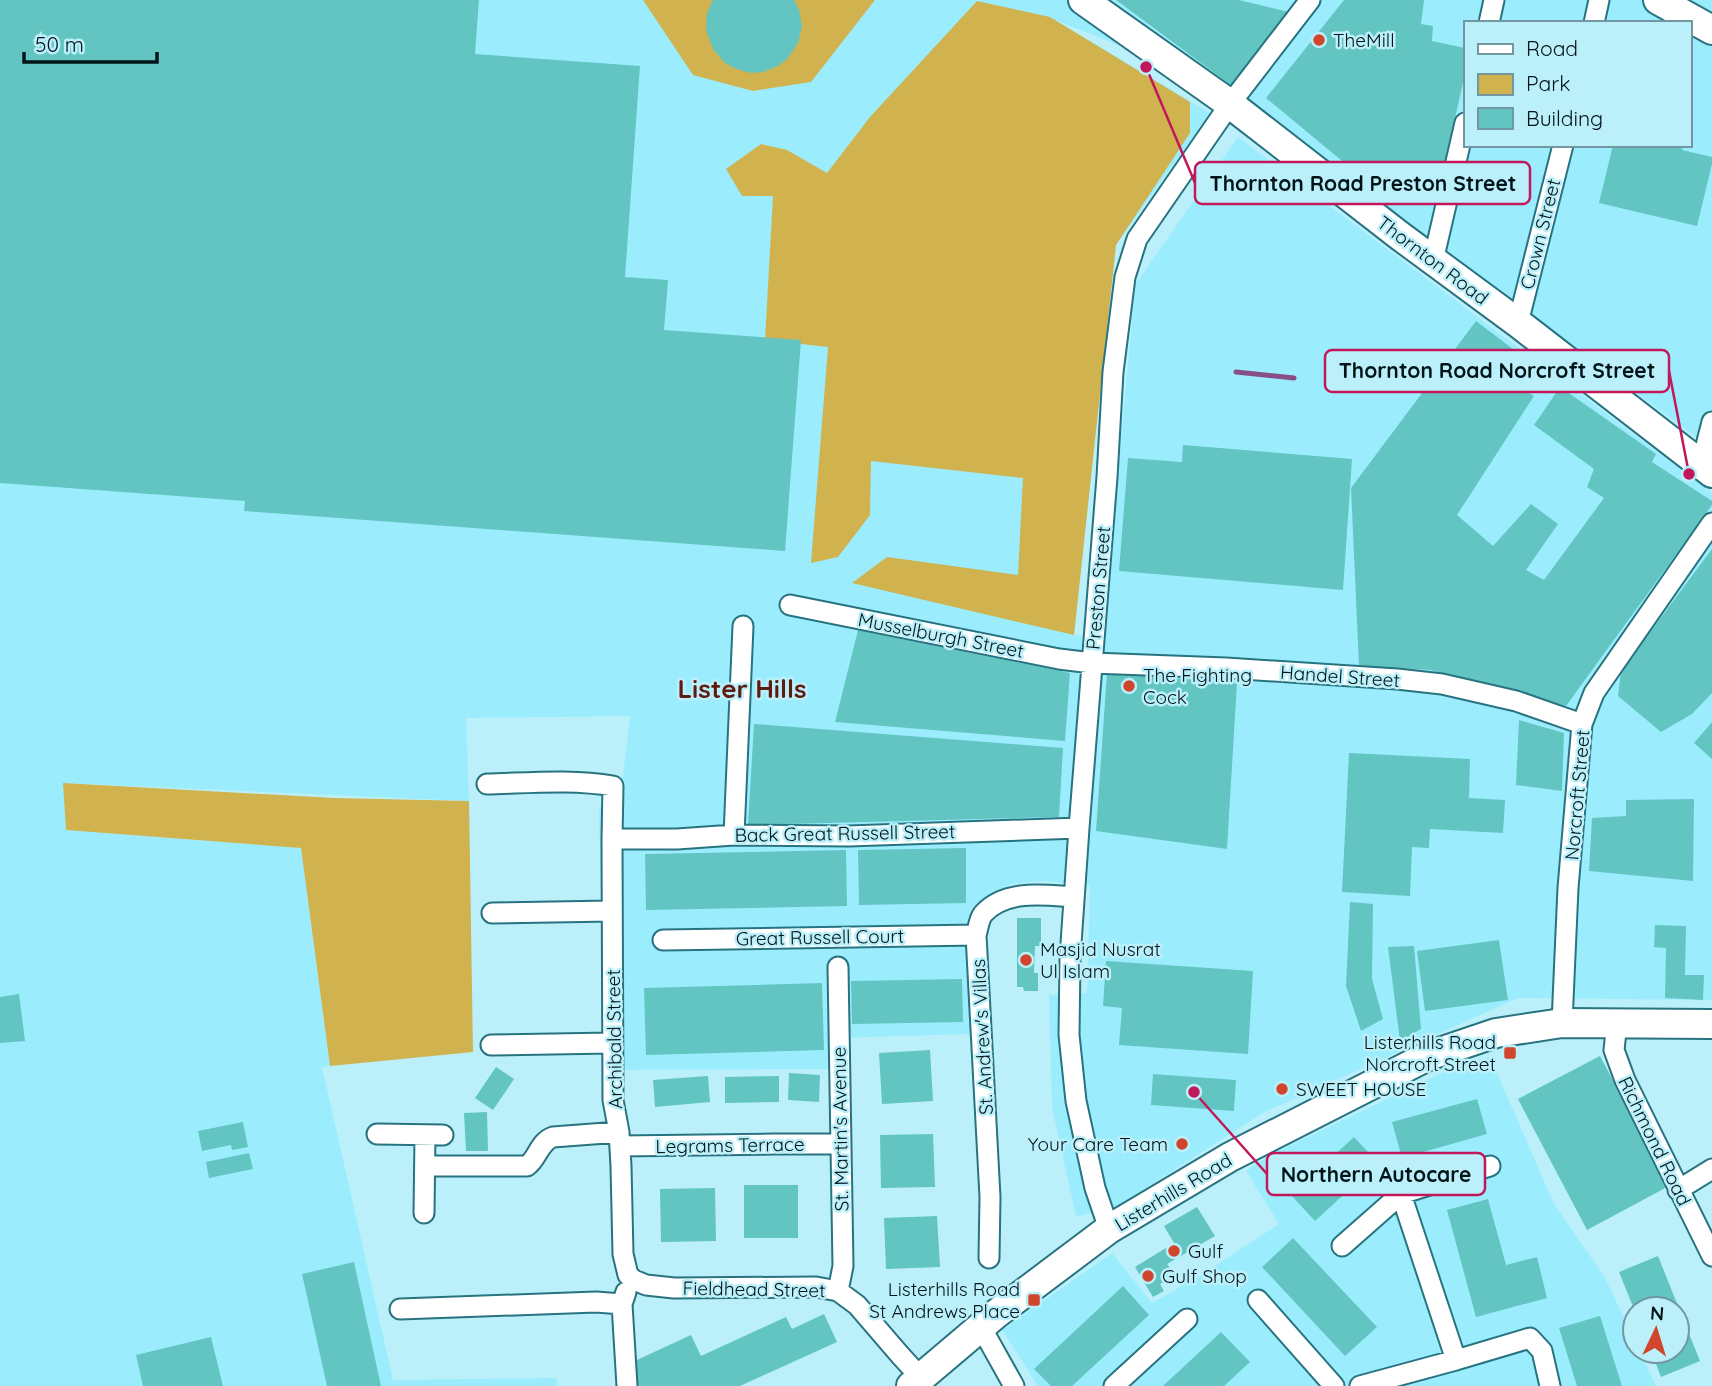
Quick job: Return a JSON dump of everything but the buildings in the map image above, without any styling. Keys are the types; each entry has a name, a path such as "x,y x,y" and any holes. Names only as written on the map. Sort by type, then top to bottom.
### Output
{"street":[{"name":"Thornton Road","path":"1083,0 1230,104 1706,469"},
{"name":"Preston Street","path":"1109,1230 1095,1188 1076,1101 1069,1035 1070,958 1113,372 1125,277 1137,239 1230,104 1310,0"},
{"path":"1489,21 1494,0"},
{"path":"1594,21 1599,0"},
{"path":"1658,0 1712,30"},
{"path":"1433,261 1464,128"},
{"name":"Crown Street","path":"1518,323 1562,147"},
{"path":"1706,469 1712,422"},
{"name":"Norcroft Street","path":"1562,1023 1568,888 1583,724 1594,693 1712,523"},
{"name":"Musselburgh Street","path":"790,605 1059,659 1092,663"},
{"path":"734,835 743,626"},
{"name":"Handel Street","path":"1092,663 1226,668 1442,684 1516,701 1583,724"},
{"name":"Archibald Street","path":"487,784 596,783 613,786 612,1100 619,1139 623,1255 628,1275 634,1280"},
{"name":"Back Great Russell Street","path":"611,839 677,839 734,835 849,836 1079,828"},
{"name":"St. Andrew's Villas","path":"989,1258 990,1197 976,935 982,915 998,903 1018,895 1073,897"},
{"path":"492,913 612,911"},
{"name":"Great Russell Court","path":"663,940 838,952 976,935"},
{"name":"St. Martin's Avenue","path":"838,952 843,1266 838,1291"},
{"name":"Richmond Road","path":"1617,1022 1614,1050 1625,1080 1712,1256"},
{"name":"Listerhills Road","path":"916,1382 996,1314 1109,1230 1230,1157 1428,1056 1496,1033 1562,1023 1712,1024"},
{"path":"491,1045 612,1043"},
{"path":"377,1134 434,1135 425,1166 424,1213"},
{"name":"Legrams Terrace","path":"425,1166 527,1166 534,1161 547,1139 578,1134 619,1139 840,1144"},
{"path":"1342,1246 1401,1194 1490,1167"},
{"path":"1678,1190 1712,1169"},
{"path":"1401,1194 1456,1360"},
{"path":"627,1386 622,1304 628,1286 634,1280"},
{"name":"Fieldhead Street","path":"634,1280 646,1285 674,1287 816,1287 838,1291 857,1304 900,1356 916,1382"},
{"path":"1258,1300 1334,1386"},
{"path":"400,1309 596,1302 622,1304"},
{"path":"1114,1386 1187,1319"},
{"path":"981,1327 1014,1386"},
{"path":"1360,1386 1530,1338 1542,1351 1550,1386"}],"shaded area":[{"path":"0,0 1712,0 1712,449 1222,86 1055,20 1210,113 1116,245 1074,635 1103,639 1135,285 1238,137 1712,493 1712,1000 1518,998 1263,1113 1118,1206 1076,1217 1052,1107 1049,995 1087,993 1090,885 1043,881 1011,884 972,907 969,922 972,1034 835,1038 828,1069 604,1070 599,808 623,777 630,716 466,718 469,801 63,783 67,830 301,848 330,1066 322,1067 393,1380 557,1378 557,1386 0,1386"},
{"path":"1490,1057 1554,1204 1604,1276 1621,1312 1621,1365 1646,1365 1656,1386 1038,1386 1002,1330 1112,1253 1152,1303 1201,1275 1279,1224 1246,1171 1268,1156 1439,1074"}],"green space":[{"path":"643,0 875,0 811,82 753,91 693,75"},
{"path":"977,1 1050,17 1190,102 1190,133 1116,245 1074,635 852,583 887,557 1018,575 1023,478 871,461 870,515 838,557 811,563 828,347 765,340 773,196 742,196 726,169 761,144 787,150 827,173 870,117"},
{"path":"63,783 334,798 469,801 473,1052 330,1066 301,848 66,830"}],"waterway":[{"path":"1236,372 1294,378"}],"place":[{"name":"TheMill","path":"1319,40"},
{"name":"Thornton Road Preston Street","path":"1146,67"},
{"name":"Thornton Road Norcroft Street","path":"1689,474"},
{"name":"The Fighting Cock","path":"1129,686"},
{"name":"Masjid Nusrat Ul Islam","path":"1026,960"},
{"name":"Listerhills Road Norcroft Street","path":"1510,1053"},
{"name":"SWEET HOUSE","path":"1282,1089"},
{"name":"Northern Autocare","path":"1194,1092"},
{"name":"Your Care Team","path":"1182,1144"},
{"name":"Gulf","path":"1174,1251"},
{"name":"Gulf Shop","path":"1148,1276"},
{"name":"Listerhills Road St Andrews Place","path":"1034,1300"}],"district":[{"name":"Lister Hills","path":"742,689"}]}
